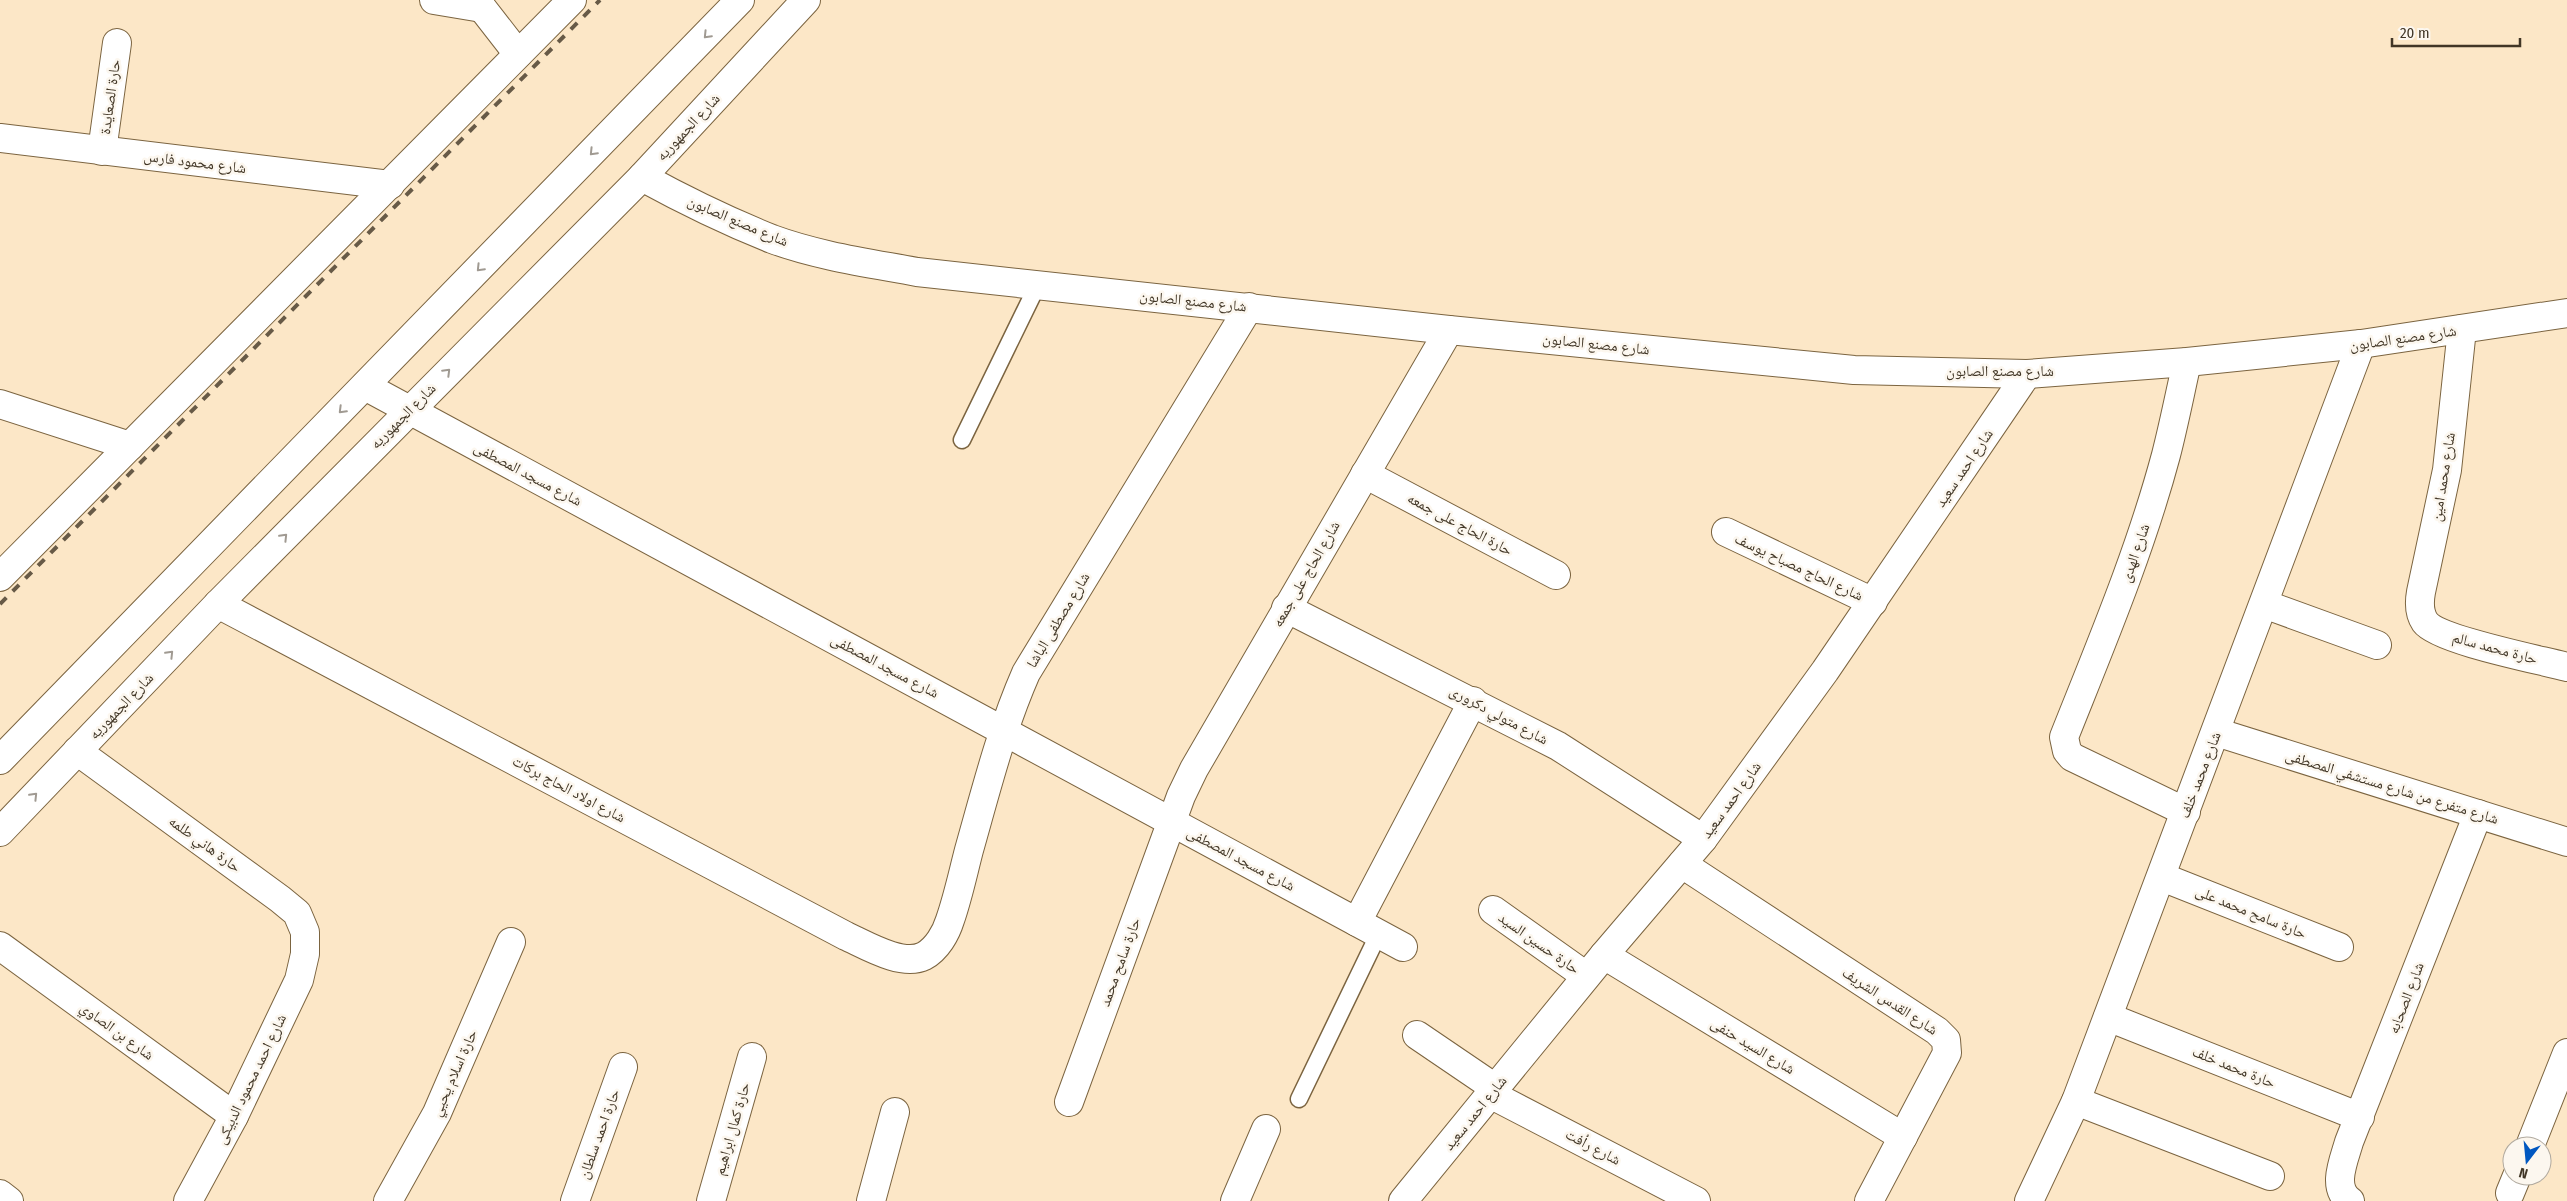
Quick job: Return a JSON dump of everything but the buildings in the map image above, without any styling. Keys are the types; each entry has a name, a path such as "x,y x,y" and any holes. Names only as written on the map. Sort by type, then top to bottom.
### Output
{"street":[{"path":"434,0 479,4 518,54"},
{"path":"0,577 572,0"},
{"path":"0,760 740,0"},
{"name":"شارع الجمهوريه","path":"0,832 218,604 408,410 642,176 806,0"},
{"name":"حارة الصعايدة","path":"102,151 117,43"},
{"name":"شارع محمود فارس","path":"0,138 390,185"},
{"name":"شارع مصنع الصابون","path":"642,176 706,211 774,240 827,254 917,272 1449,330 1854,370 2027,374 2187,362 2361,344 2567,312"},
{"name":"شارع مصطفى الباشا","path":"924,956 937,946 950,920 1003,730 1026,673 1249,307"},
{"name":"شارع محمد امين","path":"2426,623 2419,603 2447,470 2462,329"},
{"name":"شارع الحاج على جمعه","path":"1172,822 1181,796 1204,749 1449,330"},
{"name":"شارع محمد خلف","path":"2029,1201 2076,1101 2162,877 2361,344"},
{"name":"شارع الهدى","path":"2186,812 2072,757 2067,752 2064,737 2117,604 2145,523 2166,455 2187,362"},
{"name":"شارع احمد سعيد","path":"1403,1201 1586,976 1703,839 1873,602 2027,374"},
{"name":"شارع مسجد المصطفى","path":"365,386 1404,947"},
{"path":"0,404 130,446"},
{"name":"حارة الحاج على جمعه","path":"1365,474 1556,575"},
{"name":"شارع الحاج مصباح يوسف","path":"1726,532 1873,602"},
{"name":"شارع اولاد الحاج بركات","path":"218,604 846,936 885,955 910,958 924,956"},
{"path":"2264,604 2377,645"},
{"name":"شارع متولي دكرورى","path":"1286,608 1473,701 1558,746 1703,839"},
{"name":"حارة محمد سالم","path":"2426,623 2444,634 2567,667"},
{"path":"1368,927 1473,701"},
{"name":"شارع متفرع من شارع مستشفي المصطفى","path":"2216,732 2567,842"},
{"name":"حارة هاني طلمه","path":"77,751 297,914 305,932 305,954"},
{"name":"شارع الصحابه","path":"2345,1192 2345,1156 2478,814"},
{"name":"حارة سامح محمد","path":"1069,1102 1172,822"},
{"name":"شارع القدس الشريف","path":"1682,864 1942,1035 1946,1040 1947,1053 1869,1201"},
{"name":"حارة سامح محمد على","path":"2162,877 2340,947"},
{"name":"حارة حسين السيد","path":"1493,910 1586,976"},
{"name":"حارة اسلام يحيي","path":"388,1201 437,1113 511,942"},
{"name":"شارع بن الصاوي","path":"0,946 234,1116"},
{"name":"شارع احمد محمود الدبيكى","path":"188,1201 234,1116 299,980 305,954"},
{"name":"شارع السيد حنفى","path":"1604,955 1903,1137"},
{"name":"حارة محمد خلف","path":"2108,1016 2360,1117"},
{"name":"شارع رأفت","path":"1417,1035 1492,1091 1696,1201"},
{"path":"2534,1136 2567,1053"},
{"name":"حارة كمال ابراهيم","path":"711,1201 752,1057"},
{"name":"حارة احمد سلطان","path":"575,1201 623,1068"},
{"path":"2076,1101 2270,1176"},
{"path":"871,1201 895,1112"},
{"path":"1235,1201 1266,1129"},
{"path":"0,1194 9,1201"}],"lane":[{"path":"962,440 1038,284"},
{"path":"1299,1099 1368,927"}],"railway":[{"path":"0,604 600,0"}]}
